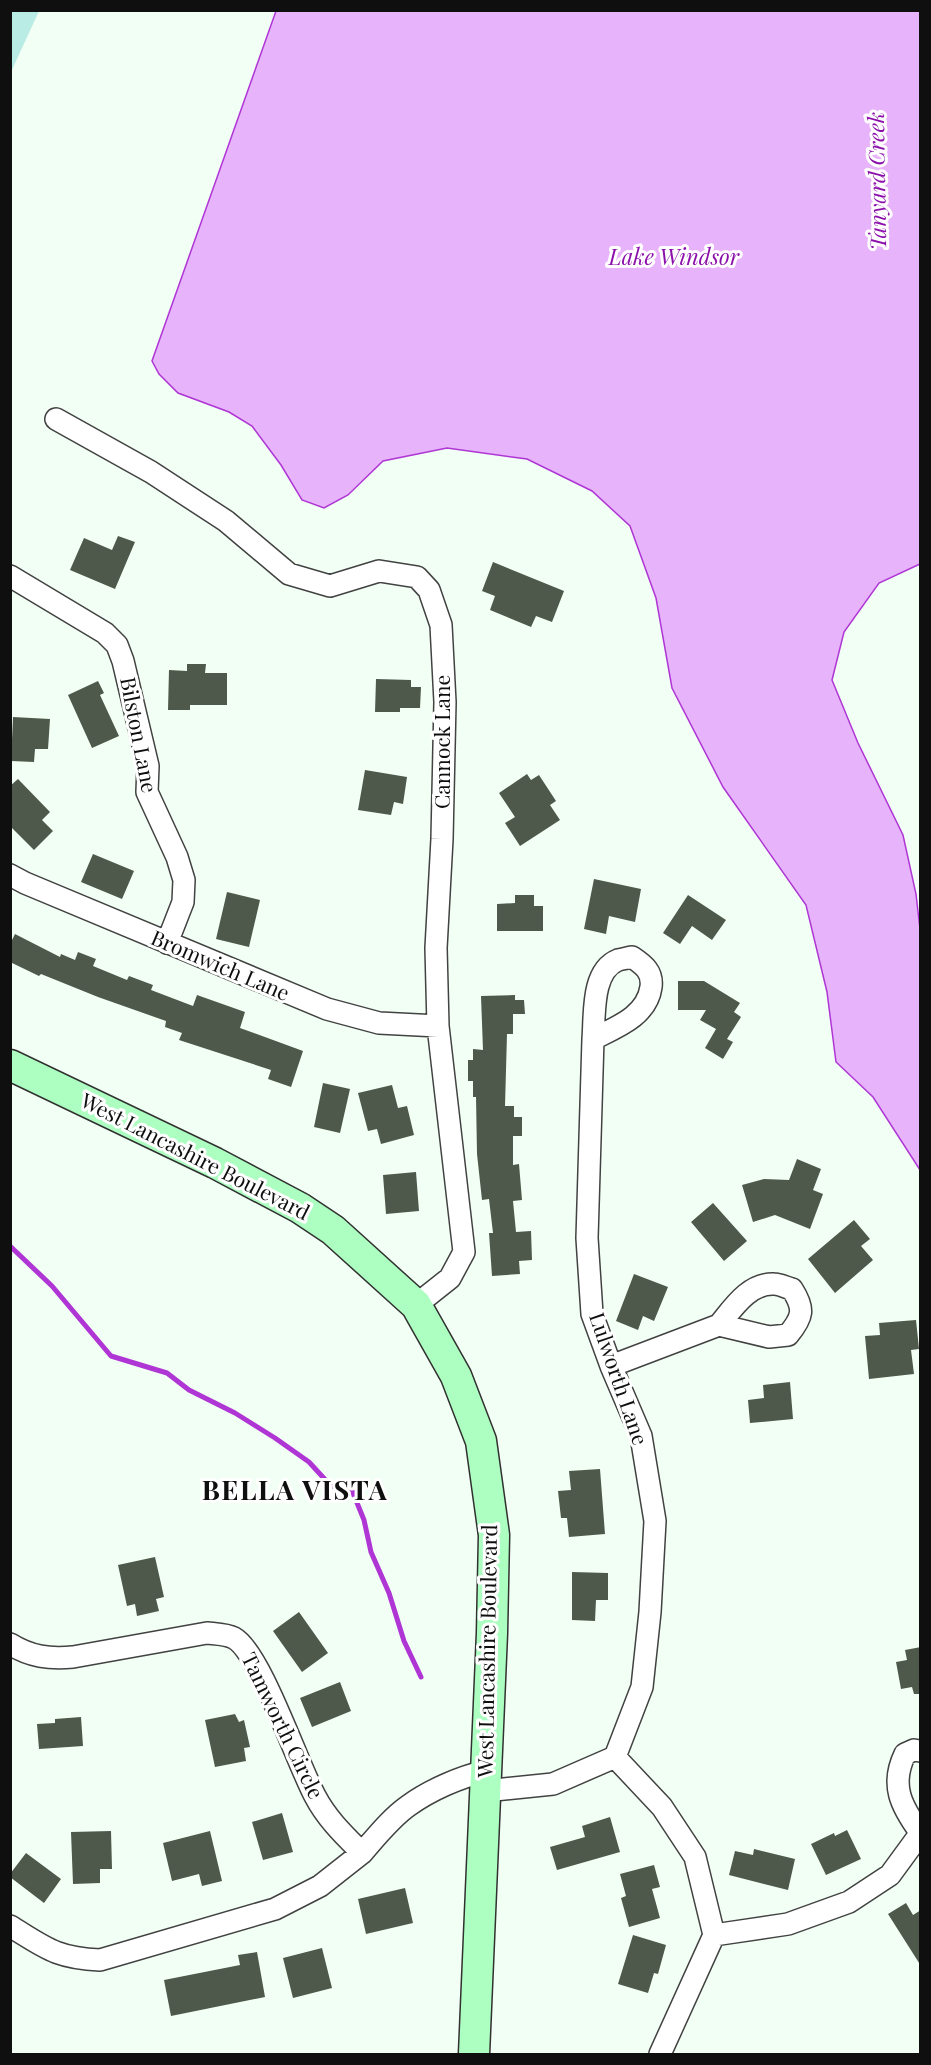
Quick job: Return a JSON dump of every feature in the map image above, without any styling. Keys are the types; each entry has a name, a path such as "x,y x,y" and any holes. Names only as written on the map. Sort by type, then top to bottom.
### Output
{"main road":[{"name":"West Lancashire Boulevard","path":"10,1065 215,1163 300,1208 333,1230 417,1305 456,1376 481,1441 494,1535 474,2055"}],"street":[{"name":"Cannock Lane","path":"56,419 151,472 226,521 289,574 330,586 379,571 417,577 429,590 441,625 445,702 442,839 436,948 438,1026 464,1252 450,1278 417,1305"},
{"name":"Bilston Lane","path":"10,576 105,633 117,645 148,766 147,792 177,857 184,880 183,902 167,943"},
{"name":"Bromwich Lane","path":"10,875 25,884 327,1009 379,1023 438,1026"},
{"name":"Lulworth Lane","path":"593,1039 587,1238 592,1314 641,1436 656,1521 642,1687 615,1757"},
{"path":"611,1366 719,1325"},
{"name":"Tamworth Circle","path":"10,1644 25,1654 51,1659 73,1658 207,1633 235,1638 255,1661 315,1796 330,1821 362,1853"},
{"path":"714,1935 788,1924 849,1902 890,1875 921,1833 902,1805 898,1786 899,1767 905,1754 914,1750 921,1751"},
{"path":"10,1926 54,1953 76,1959 100,1960 275,1909 320,1886 362,1853 408,1806 433,1791 470,1775 486,1781 553,1784 615,1757 662,1807 696,1857 714,1935 660,2055"}],"shaded area":[{"path":"10,11 39,11 11,72"}],"water":[{"name":"Lake Windsor","path":"276,11 920,11 920,564 879,583 844,632 832,680 858,743 903,835 916,894 920,929 920,1170 873,1097 836,1062 827,992 806,905 723,787 672,688 656,598 630,526 592,491 527,459 447,448 383,461 348,495 324,508 302,500 281,465 252,426 229,412 178,393 159,374 152,361"}],"building":[{"path":"118,536 135,542 115,589 70,570 84,538 112,550"},
{"path":"493,562 564,591 552,622 536,616 531,627 490,610 495,596 482,591"},
{"path":"187,664 206,664 205,673 227,673 227,705 190,705 190,710 168,710 169,670 187,671"},
{"path":"376,679 411,680 411,687 421,687 420,708 400,708 400,712 375,712"},
{"path":"98,681 104,693 100,695 119,736 92,748 68,695"},
{"path":"13,717 50,719 48,749 35,749 34,762 11,761"},
{"path":"365,770 407,777 403,804 394,802 391,815 358,810"},
{"path":"527,774 531,780 539,775 556,801 550,805 560,820 520,846 505,823 515,817 499,793"},
{"path":"18,779 50,812 42,820 53,831 34,850 10,826 10,786"},
{"path":"93,854 134,871 122,899 81,882"},
{"path":"594,879 641,889 635,922 609,916 606,934 584,929"},
{"path":"227,892 260,900 249,947 216,939"},
{"path":"515,895 534,895 534,906 543,906 543,931 497,931 497,904 515,903"},
{"path":"688,895 726,920 712,940 692,926 680,944 663,933"},
{"path":"15,934 60,957 61,954 75,960 78,952 96,959 93,966 127,980 129,976 153,985 151,990 193,1006 197,995 245,1012 240,1028 303,1051 291,1087 268,1079 271,1070 179,1040 182,1033 165,1027 166,1021 41,974 39,976 10,962 10,944"},
{"path":"678,981 704,981 740,1003 734,1012 741,1017 727,1039 733,1042 723,1059 705,1048 716,1029 700,1020 706,1010 678,1010"},
{"path":"515,995 515,1000 524,1000 525,1014 513,1014 513,1034 507,1034 505,1106 514,1106 514,1117 522,1117 522,1136 513,1136 513,1165 519,1164 522,1200 513,1201 516,1232 531,1231 532,1260 519,1261 520,1274 492,1276 489,1233 493,1233 489,1199 482,1200 477,1154 476,1097 473,1097 473,1081 468,1081 468,1060 473,1060 473,1049 483,1050 481,996"},
{"path":"323,1083 350,1089 340,1133 314,1127"},
{"path":"392,1085 398,1108 407,1106 414,1135 381,1144 377,1129 368,1131 358,1093"},
{"path":"797,1159 821,1169 813,1190 823,1194 810,1229 775,1215 753,1222 742,1185 764,1179 789,1180"},
{"path":"416,1172 419,1211 386,1214 383,1175"},
{"path":"713,1203 747,1241 724,1261 691,1222"},
{"path":"854,1220 870,1239 861,1246 873,1260 835,1293 808,1259"},
{"path":"634,1274 668,1287 654,1321 643,1316 638,1330 616,1321"},
{"path":"916,1320 919,1349 911,1350 914,1374 869,1379 865,1336 880,1335 879,1323"},
{"path":"790,1382 793,1419 750,1423 748,1400 764,1398 763,1385"},
{"path":"600,1469 605,1534 569,1537 567,1518 561,1518 558,1491 571,1490 569,1471"},
{"path":"155,1557 164,1597 156,1599 159,1611 137,1616 135,1604 127,1606 118,1565"},
{"path":"572,1572 608,1573 608,1600 596,1600 595,1621 572,1620"},
{"path":"299,1612 328,1653 302,1672 273,1631"},
{"path":"921,1647 921,1694 914,1694 912,1687 901,1689 896,1662 907,1660 905,1650"},
{"path":"340,1682 351,1711 312,1727 300,1698"},
{"path":"235,1714 239,1722 244,1720 250,1747 244,1748 246,1761 215,1767 205,1720"},
{"path":"81,1717 83,1746 39,1749 37,1724 55,1723 55,1719"},
{"path":"282,1813 293,1852 263,1860 252,1822"},
{"path":"610,1817 620,1852 557,1870 550,1847 585,1837 582,1826"},
{"path":"847,1830 861,1859 826,1875 811,1844 834,1833 835,1836"},
{"path":"111,1831 112,1869 100,1869 100,1883 73,1884 71,1832"},
{"path":"210,1831 222,1881 202,1886 199,1874 172,1881 163,1843"},
{"path":"754,1849 795,1859 788,1890 729,1875 735,1851 753,1855"},
{"path":"26,1853 61,1879 44,1903 10,1877"},
{"path":"654,1865 660,1887 652,1889 660,1918 629,1927 621,1898 626,1896 620,1874"},
{"path":"405,1888 413,1923 366,1934 358,1899"},
{"path":"906,1903 913,1915 921,1910 921,1966 888,1914"},
{"path":"633,1935 666,1945 658,1974 654,1973 648,1993 618,1984"},
{"path":"322,1948 332,1988 293,1998 283,1958"},
{"path":"257,1952 265,1997 171,2016 164,1980 240,1965 238,1955"}],"waterway":[{"path":"10,1246 52,1286 111,1356 167,1373 189,1390 235,1413 275,1438 309,1462 331,1486 351,1488 364,1520 371,1552 389,1593 404,1641 421,1677"}],"district":[{"name":"BELLA VISTA","path":"295,1491"}],"water label":[{"name":"Tanyard Creek","path":"877,181"}]}
